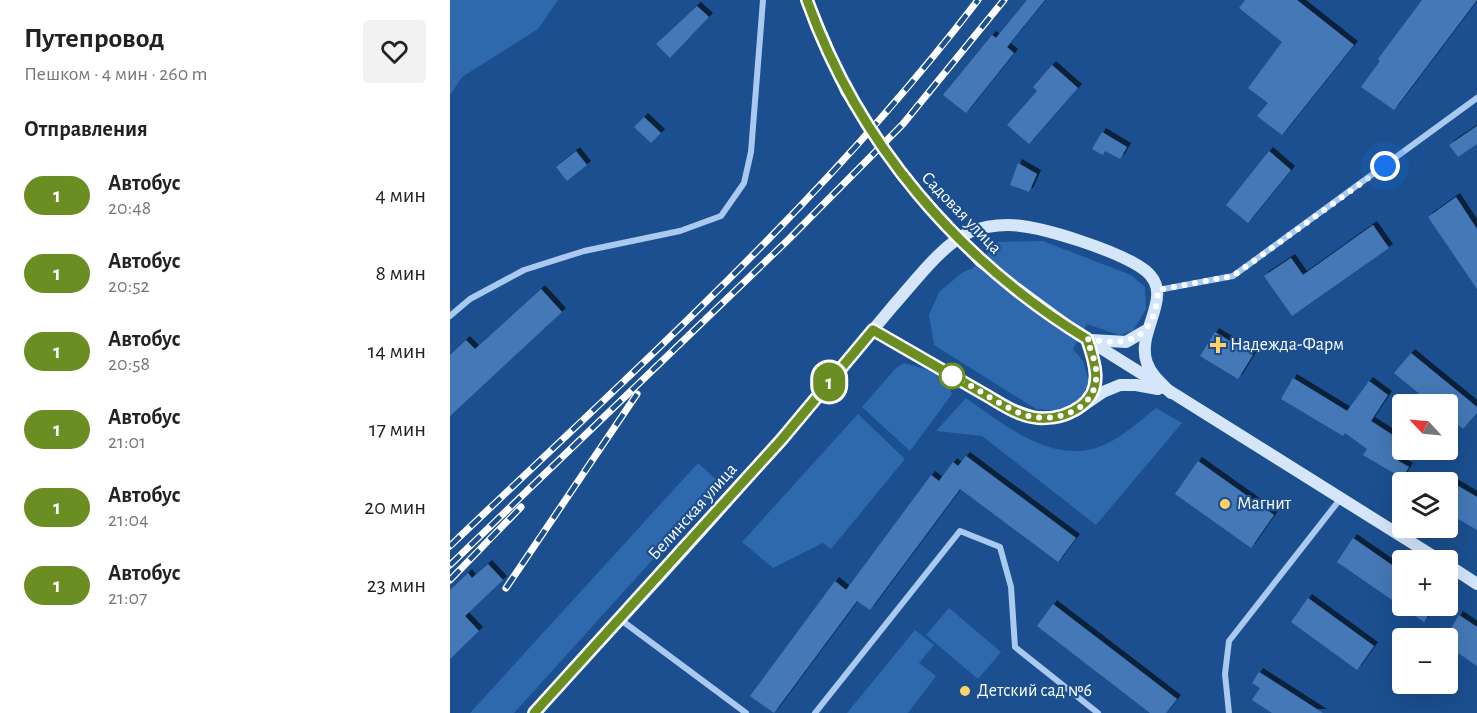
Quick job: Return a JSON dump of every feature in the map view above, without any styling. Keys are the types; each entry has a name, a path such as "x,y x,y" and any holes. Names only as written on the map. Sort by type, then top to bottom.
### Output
{"main road":[{"name":"Садовая улица","path":"807,0 846,91 904,178 980,261 1047,314 1222,426 1424,550"},
{"name":"Белинская улица","path":"534,713 621,620 782,439 873,330 943,252 967,234 986,227 1027,227 1090,246 1136,264 1149,273 1158,290"},
{"path":"1158,290 1153,313 1145,331 1147,364 1171,393"},
{"path":"873,330 1022,414 1037,418 1059,417 1120,385 1136,385 1171,393"},
{"path":"1084,404 1095,388 1096,377 1084,337 1126,342 1145,331"},
{"path":"1458,572 1477,584"}],"street":[{"path":"450,316 470,299 524,270 553,259 680,231 721,216 744,183 752,152 763,0"},
{"path":"1158,290 1233,276 1477,98"},
{"path":"1229,713 1226,675 1229,641 1341,498"},
{"path":"815,713 960,531 1000,547 1011,587 1015,647 1098,713"},
{"path":"621,620 746,713"}],"shaded area":[{"path":"450,0 558,0 538,29 462,77 450,95"},
{"path":"1043,241 1131,275 1145,287 1146,309 1133,331 1119,335 1087,324 1073,349 1083,361 1089,382 1080,401 1056,411 1036,409 934,345 929,315 939,292 963,272 973,268 998,242"},
{"path":"904,363 926,369 939,376 952,394 910,451 862,407 895,369"},
{"path":"966,398 1035,442 1073,451 1092,449 1112,441 1156,408 1182,423 1096,525 982,436 936,431"},
{"path":"858,414 905,459 831,549 823,543 773,568 742,542"},
{"path":"698,463 721,484 514,713 470,713"},
{"path":"949,608 1001,652 978,679 926,635"},
{"path":"915,630 934,645 919,663 936,676 908,713 847,713"}],"building":[{"path":"1027,0 1045,0 1007,47 1014,53 966,113 943,95 992,35 996,38"},
{"path":"1245,0 1297,0 1354,45 1282,135 1257,116 1268,103 1248,88 1282,42 1239,8"},
{"path":"1422,0 1477,0 1394,110 1361,87 1380,61 1378,59"},
{"path":"697,6 709,17 670,58 656,44"},
{"path":"1052,65 1078,88 1029,144 1007,125 1037,91 1033,87"},
{"path":"644,117 661,133 651,143 634,127"},
{"path":"1477,126 1477,144 1458,157 1449,145"},
{"path":"1102,132 1127,147 1120,159 1105,151 1103,155 1092,149"},
{"path":"576,151 587,165 567,181 556,167"},
{"path":"1269,151 1291,170 1248,223 1226,205"},
{"path":"1018,163 1037,174 1029,192 1010,185"},
{"path":"1456,197 1477,229 1477,289 1428,217"},
{"path":"1373,225 1389,248 1292,316 1264,276 1291,258 1303,275"},
{"path":"541,289 562,312 450,416 450,355 466,340 475,349"},
{"path":"1215,332 1253,355 1238,379 1200,356"},
{"path":"1411,353 1477,407 1477,413 1463,429 1458,425 1458,394 1420,394 1394,373"},
{"path":"1293,378 1347,411 1369,381 1388,395 1371,421 1392,435 1392,460 1397,460 1409,467 1406,472 1392,472 1363,455 1367,449 1345,433 1343,436 1281,399"},
{"path":"966,456 1076,538 1058,562 960,489 870,610 857,601 774,713 750,696 835,581 846,590 931,475 939,481 953,462 958,466"},
{"name":"Магнит","path":"1198,461 1274,515 1251,548 1175,494"},
{"path":"1458,486 1477,497 1477,530 1458,519"},
{"path":"1353,538 1392,565 1392,600 1337,562"},
{"path":"488,564 503,580 465,616 479,631 450,659 450,590 468,573 472,578"},
{"path":"1308,598 1374,646 1357,670 1291,622"},
{"path":"1053,604 1177,699 1166,713 1150,713 1037,626"},
{"path":"1459,615 1477,627 1477,666 1458,653 1458,628 1451,628"},
{"path":"1415,616 1428,616 1424,622"},
{"path":"1259,672 1323,713 1272,713 1252,700 1260,688 1252,683"}],"railway":[{"path":"450,546 657,350 792,215 919,74 978,0"},
{"path":"450,565 789,239 903,124 1004,0"},
{"path":"506,588 637,394"},
{"path":"450,580 521,507"}],"bus line":[{"name":"1","path":"534,713 621,620 782,439 873,330 1009,408 1037,418 1059,417 1075,411 1084,404 1095,388 1095,368 1087,339 1047,314 980,261 904,178 881,147 846,91 817,28 807,0"}],"place":[{"name":"Надежда-Фарм","path":"1218,345"},
{"name":"Магнит","path":"1225,504"},
{"name":"Детский сад №6","path":"965,691"}],"route":[{"path":"952,376 1022,414 1037,418 1059,417 1075,411 1084,404 1095,388 1095,368 1087,339 1112,343 1135,339 1145,331 1153,313 1158,290 1233,276 1385,166"}]}
